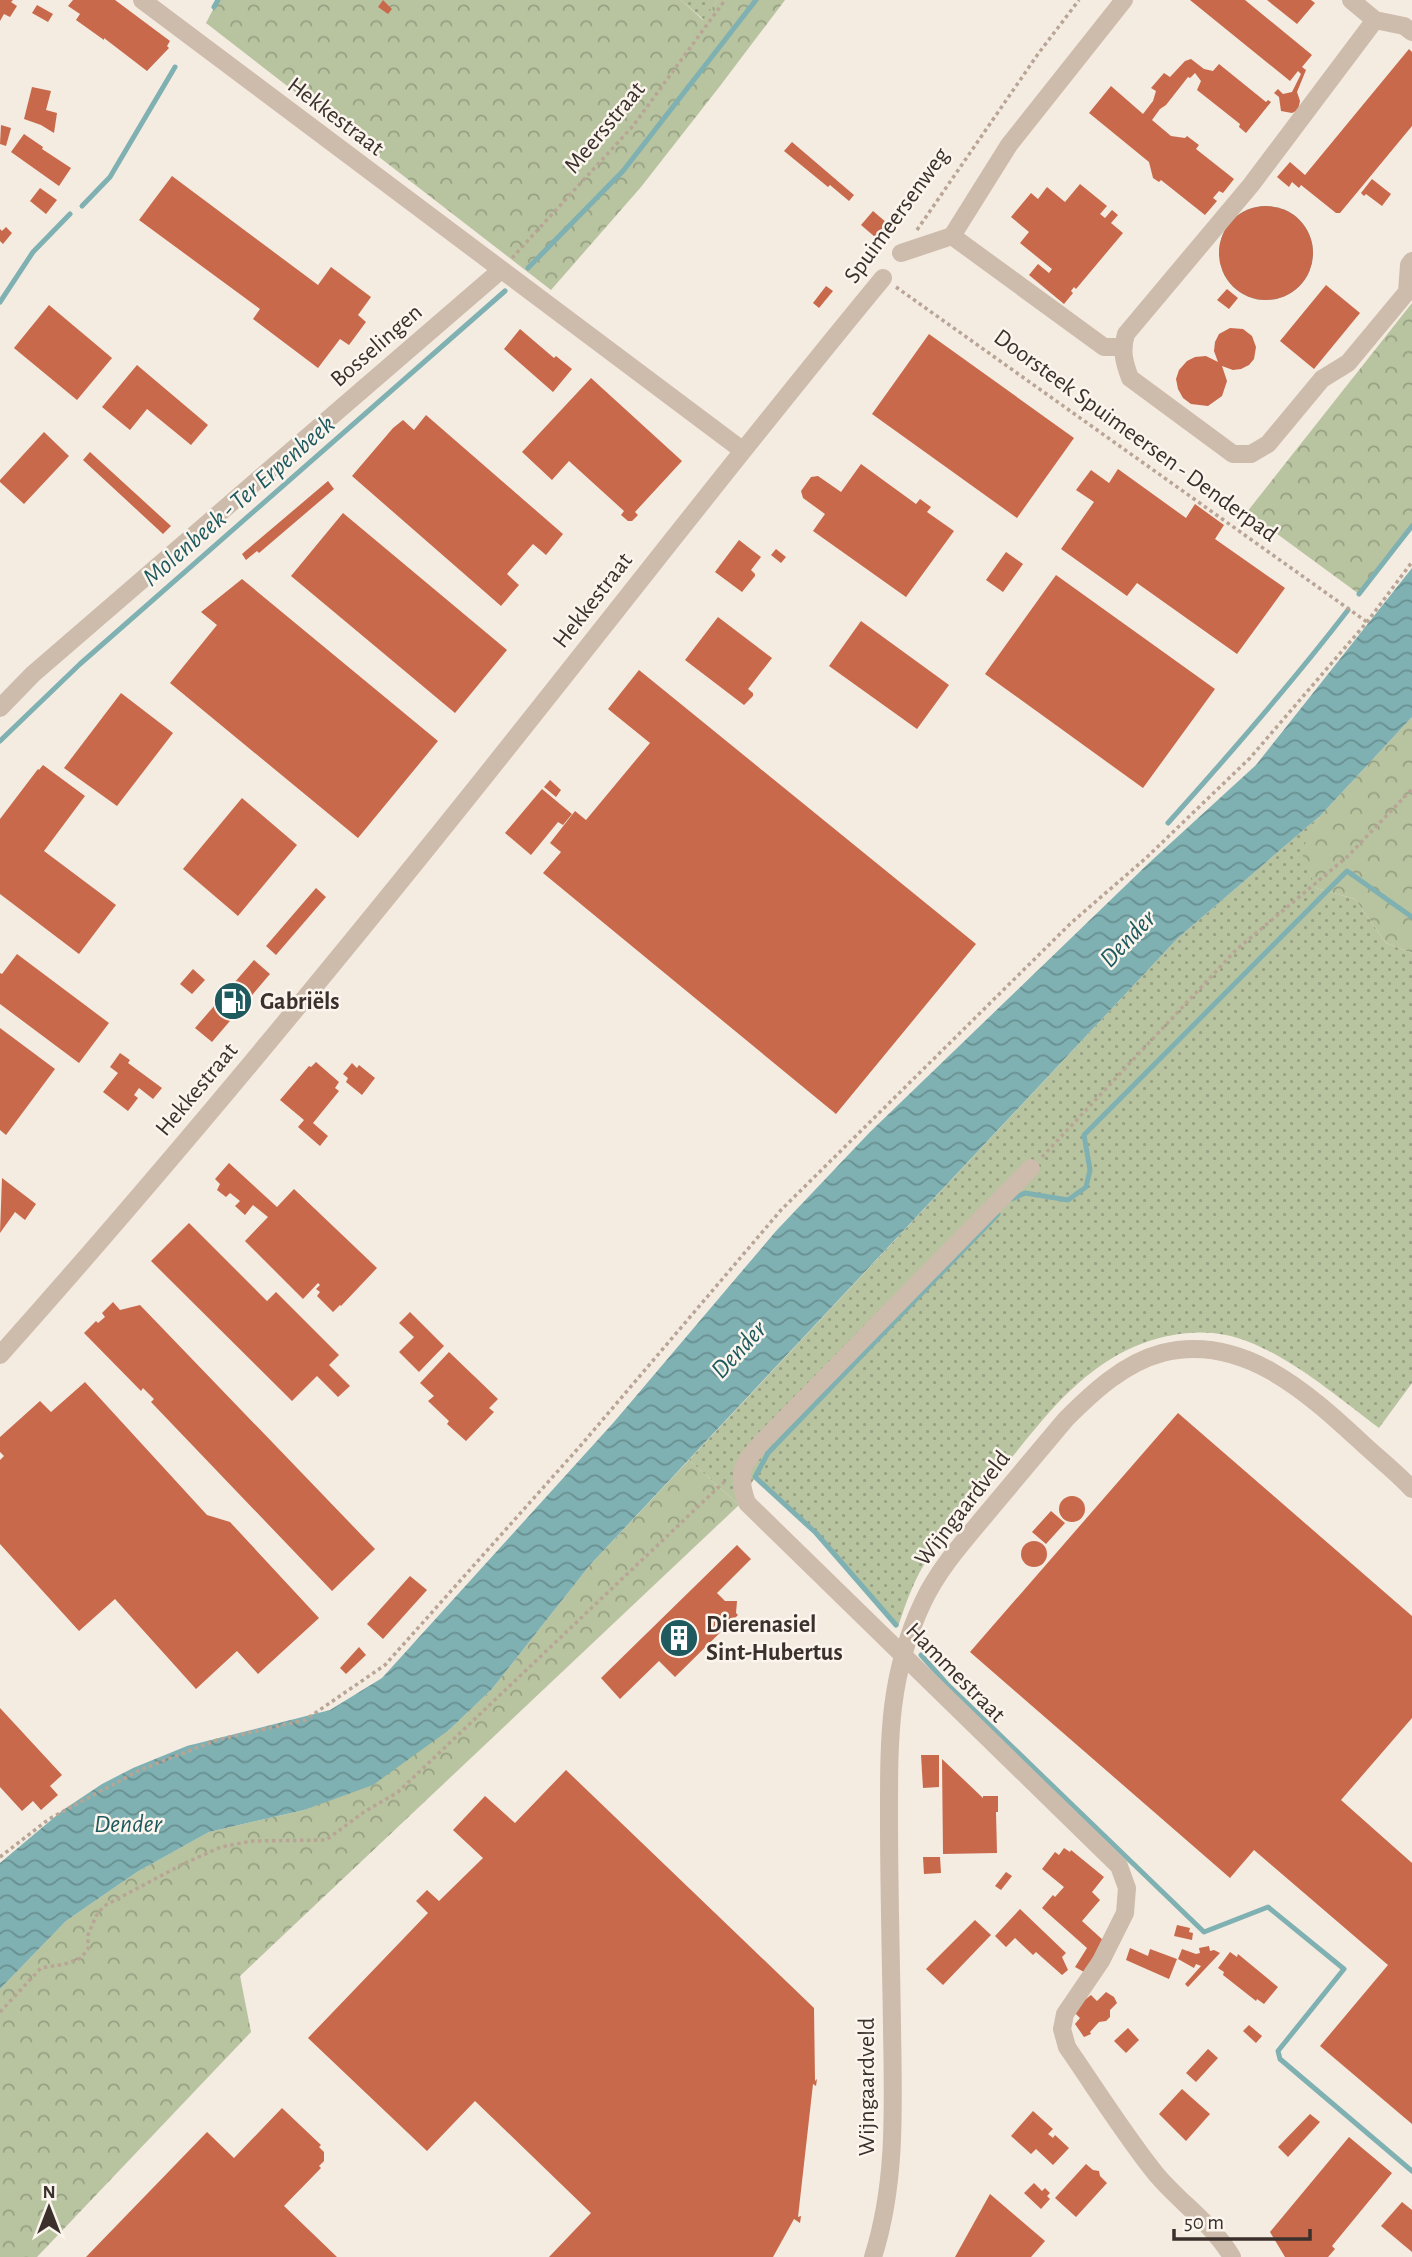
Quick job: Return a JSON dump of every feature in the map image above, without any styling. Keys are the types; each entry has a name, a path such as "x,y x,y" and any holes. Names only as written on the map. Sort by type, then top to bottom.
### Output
{"street":[{"name":"Hekkestraat","path":"0,1356 109,1233 433,842 741,450 142,0"},
{"path":"901,253 952,236 1009,145 1124,0"},
{"path":"1351,0 1375,20 1404,26 1412,32"},
{"path":"1375,20 1251,185 1126,334 1122,347 1129,378 1233,454 1251,454 1268,444 1322,379 1348,363 1407,292 1409,265 1412,261"},
{"path":"952,236 1104,347 1122,347"},
{"name":"Bosselingen","path":"0,708 33,674 501,270"},
{"name":"Spuimeersenweg","path":"741,450 883,278"},
{"path":"744,1463 1031,1168"},
{"name":"Wijngaardveld","path":"873,2257 891,2161 893,2118 889,1746 891,1706 903,1654 923,1602 944,1564 1066,1419 1106,1382 1161,1353 1222,1351 1247,1359 1279,1376 1319,1404 1412,1489"},
{"name":"Hammestraat","path":"744,1463 741,1486 747,1503 1119,1866 1127,1888 1125,1913 1101,1961 1065,2014 1062,2029 1067,2047 1157,2175 1226,2246 1232,2257"}],"path":[{"name":"Meersstraat","path":"501,270 633,126 725,0"},
{"name":"Spuimeersenweg","path":"901,253 1038,54 1079,0"},
{"name":"Doorsteek Spuimeersen - Denderpad","path":"883,278 1367,622"},
{"path":"0,1857 49,1819 140,1770 217,1740 305,1720 385,1665 582,1444 781,1210 1071,923 1146,858 1250,758 1367,622 1412,562"},
{"path":"1031,1168 1236,950 1348,856 1412,789"},
{"path":"0,2012 41,1968 81,1958 88,1949 88,1935 96,1916 104,1906 221,1847 252,1841 326,1840 364,1812 398,1792 744,1463"}],"green space":[{"path":"218,0 681,0 703,20 718,0 785,0 641,187 551,290 206,23"},
{"path":"681,0 718,0 704,20"},
{"path":"1412,303 1412,526 1359,594 1247,512"},
{"path":"1412,717 1412,953 1386,943 1355,899 1316,888 1301,851 1321,815"},
{"path":"1321,815 1302,851 1316,888 1355,899 1386,943 1412,953 1412,1383 1379,1428 1326,1387 1286,1361 1246,1341 1226,1335 1192,1333 1158,1338 1125,1351 1096,1369 1066,1394 943,1537 920,1572 898,1627 816,1533 755,1477 739,1505 689,1460 1178,938"},
{"path":"689,1460 739,1505 240,1976 251,2032 37,2257 0,2257 0,1989 66,1921 137,1872 209,1832 304,1810 449,1730 492,1689 590,1565"}],"water":[{"path":"1266,206 1284,210 1299,220 1309,235 1313,253 1309,271 1299,286 1284,296 1266,300 1248,296 1233,286 1223,271 1219,253 1223,235 1233,220 1248,210"},
{"name":"Dender","path":"1412,568 1412,717 1321,815 1178,938 590,1565 492,1689 449,1730 373,1785 304,1810 209,1832 137,1872 66,1921 0,1989 0,1863 63,1810 102,1784 133,1768 187,1746 330,1710 382,1678 614,1422 776,1231 870,1132 1150,862 1256,765"}],"building":[{"path":"0,0 13,0 11,2 17,6 10,17 4,14 0,21"},
{"path":"73,0 115,0 170,41 167,46 169,48 147,71 76,20 80,14 68,6"},
{"path":"383,0 392,9 388,14 378,7"},
{"path":"1190,0 1245,0 1312,55 1302,67 1306,70 1297,92 1300,101 1298,110 1292,113 1281,111 1279,97 1274,93 1278,89 1283,94 1292,92 1301,74 1298,71 1290,81"},
{"path":"1267,0 1311,0 1315,3 1297,24"},
{"path":"37,5 53,14 48,22 32,13"},
{"path":"1409,49 1412,52 1412,126 1340,213 1336,213 1301,185 1299,188 1292,182 1289,187 1277,177 1290,162 1305,175"},
{"path":"1191,59 1204,69 1213,71 1219,64 1266,102 1271,102 1246,133 1239,127 1240,124 1197,90 1201,81 1195,73 1188,77 1152,120 1171,136 1187,136 1199,145 1196,149 1234,179 1223,193 1219,191 1213,198 1217,201 1205,215 1161,180 1159,182 1153,178 1149,162 1089,113 1111,86 1143,114 1153,101 1156,91 1151,88 1164,73 1170,77 1185,61"},
{"path":"32,87 51,91 46,110 57,113 54,133 24,119"},
{"path":"1,125 11,128 6,146 0,144"},
{"path":"24,134 71,168 59,186 11,152"},
{"path":"792,142 854,195 849,201 784,151"},
{"path":"172,176 318,285 331,267 371,297 358,315 366,322 349,345 340,339 318,368 253,319 260,309 139,220"},
{"path":"1372,179 1391,194 1382,206 1361,193"},
{"path":"1080,184 1107,206 1100,214 1105,218 1112,210 1118,215 1111,223 1123,233 1076,289 1074,287 1071,291 1073,293 1064,304 1029,275 1038,264 1049,273 1052,269 1020,243 1029,232 1011,217 1031,193 1038,199 1047,187 1065,202"},
{"path":"40,188 57,200 46,214 30,201"},
{"path":"1266,206 1284,210 1299,220 1309,235 1313,253 1309,271 1299,286 1284,296 1266,300 1248,296 1233,286 1223,271 1219,253 1223,235 1233,220 1248,210"},
{"path":"873,211 887,223 875,237 861,225"},
{"path":"6,227 12,233 3,244 0,241 0,229 2,231"},
{"path":"1326,285 1360,313 1314,369 1280,341"},
{"path":"826,286 833,291 819,308 813,303"},
{"path":"1227,289 1238,298 1229,309 1217,300"},
{"path":"49,305 112,358 77,400 14,348"},
{"path":"1230,328 1243,329 1252,336 1256,347 1254,359 1241,369 1233,370 1222,366 1227,381 1222,396 1208,406 1191,404 1183,398 1178,389 1176,379 1179,370 1195,357 1206,356 1218,362 1214,351 1215,342 1219,334"},
{"path":"520,329 554,358 556,356 572,369 553,392 504,349"},
{"path":"929,334 1074,438 1017,518 872,414"},
{"path":"137,365 208,425 191,445 147,409 130,430 102,407"},
{"path":"591,378 682,461 635,512 638,515 632,521 621,515 624,511 569,461 552,480 522,452"},
{"path":"426,415 563,534 546,555 533,544 507,574 519,585 501,606 352,476 393,428 403,420 414,430"},
{"path":"44,432 69,456 24,504 0,480"},
{"path":"90,452 171,526 163,534 83,460"},
{"path":"861,464 916,504 920,499 931,507 927,512 954,531 906,597 813,531 825,514 803,498 801,491 811,477 818,476 841,492"},
{"path":"1118,469 1186,518 1195,504 1224,525 1215,539 1285,588 1237,654 1137,583 1127,596 1061,549 1094,502 1076,490 1091,470 1109,483"},
{"path":"328,481 334,489 259,553 257,551 246,560 242,554"},
{"path":"343,513 507,650 455,713 291,576"},
{"path":"739,540 761,557 751,570 755,576 742,592 715,572"},
{"path":"776,549 786,557 781,563 771,555"},
{"path":"1006,552 1023,564 1003,592 986,580"},
{"path":"1056,575 1215,689 1143,788 985,674"},
{"path":"242,579 438,741 358,838 170,683 217,625 201,612"},
{"path":"718,617 772,658 748,689 753,696 744,705 685,660"},
{"path":"861,621 949,685 917,729 829,666"},
{"path":"639,670 976,944 836,1114 543,873 561,852 550,843 575,811 586,820 650,743 608,709"},
{"path":"121,693 173,733 117,806 64,768"},
{"path":"43,765 85,796 44,851 116,905 79,954 0,894 0,819"},
{"path":"550,780 561,790 556,797 544,787"},
{"path":"542,789 572,814 563,825 558,822 531,855 505,833"},
{"path":"242,798 297,845 238,916 183,869"},
{"path":"316,888 326,897 276,955 266,946"},
{"path":"17,954 109,1023 79,1063 0,1004 0,973 2,974"},
{"name":"Gabriëls","path":"254,960 270,974 212,1042 195,1028"},
{"path":"193,969 205,980 192,994 180,984"},
{"path":"0,1028 55,1069 6,1135 0,1130"},
{"path":"120,1053 130,1060 128,1063 162,1088 153,1099 139,1088 134,1095 138,1098 128,1111 103,1092 118,1073 110,1067"},
{"path":"316,1062 339,1082 335,1088 339,1091 313,1123 328,1136 320,1146 298,1127 304,1120 280,1100 309,1066"},
{"path":"352,1063 357,1068 359,1065 375,1078 362,1095 346,1082 348,1078 343,1074"},
{"path":"229,1163 277,1207 294,1189 377,1268 333,1312 317,1296 320,1292 316,1289 320,1285 318,1283 303,1299 245,1241 268,1217 253,1205 245,1215 235,1206 240,1201 230,1193 226,1197 217,1190 220,1184 215,1179"},
{"path":"2,1178 36,1204 25,1220 15,1212 0,1233"},
{"path":"189,1223 267,1301 276,1292 339,1355 329,1365 350,1386 338,1397 317,1376 292,1401 151,1261"},
{"path":"113,1302 120,1310 140,1305 375,1549 332,1591 151,1402 154,1399 143,1388 141,1391 84,1333 96,1321 98,1323 105,1317 102,1313"},
{"path":"410,1312 444,1346 419,1372 399,1352 414,1337 399,1323"},
{"path":"449,1352 498,1399 489,1408 494,1412 466,1441 428,1401 434,1396 420,1383"},
{"path":"85,1382 207,1515 230,1522 319,1618 258,1674 237,1651 196,1689 115,1599 79,1631 0,1544 0,1460 4,1456 0,1452 0,1437 40,1401 51,1412"},
{"path":"1178,1413 1412,1616 1412,1718 1341,1800 1412,1863 1412,2124 1320,2046 1388,1965 1254,1850 1230,1878 970,1652"},
{"path":"1072,1496 1081,1500 1085,1509 1081,1518 1072,1522 1063,1518 1059,1509 1063,1500"},
{"path":"1051,1511 1065,1523 1046,1544 1032,1532"},
{"path":"1034,1541 1043,1545 1047,1554 1043,1563 1034,1567 1025,1563 1021,1554 1025,1545"},
{"name":"Dierenasiel Sint-Hubertus","path":"737,1545 751,1559 717,1593 725,1601 737,1601 738,1615 675,1677 659,1661 620,1699 601,1678"},
{"path":"410,1576 427,1590 383,1639 367,1624"},
{"path":"359,1647 366,1655 346,1674 340,1668"},
{"path":"0,1708 62,1775 50,1786 58,1795 41,1810 33,1801 22,1811 0,1787"},
{"path":"921,1755 939,1755 939,1787 923,1788"},
{"path":"942,1759 983,1798 998,1796 997,1853 943,1854"},
{"path":"566,1770 814,2008 815,2081 817,2079 816,2086 813,2084 798,2217 801,2216 800,2223 794,2219 773,2257 549,2257 591,2213 475,2101 427,2151 308,2038 428,1913 416,1901 427,1890 439,1901 483,1858 453,1830 485,1796 515,1823"},
{"path":"1064,1848 1070,1852 1071,1850 1104,1877 1092,1892 1100,1900 1082,1921 1104,1941 1084,1972 1075,1967 1087,1948 1042,1908 1064,1887 1042,1869 1055,1852 1059,1855"},
{"path":"923,1857 940,1857 941,1873 924,1874"},
{"path":"1006,1872 1012,1876 1001,1890 995,1886"},
{"path":"1020,1909 1066,1953 1062,1957 1068,1970 1062,1975 1036,1952 1033,1955 1015,1938 1006,1947 995,1936"},
{"path":"975,1920 991,1935 943,1985 926,1969"},
{"path":"1177,1925 1190,1928 1189,1932 1193,1933 1192,1940 1174,1936"},
{"path":"1209,1946 1210,1951 1220,1953 1188,1987 1185,1984 1201,1966 1196,1964 1194,1968 1178,1959 1182,1949 1196,1954 1200,1953 1199,1948"},
{"path":"1130,1948 1148,1956 1150,1949 1177,1959 1169,1979 1126,1960"},
{"path":"1230,1952 1237,1957 1238,1954 1278,1987 1264,2004 1257,1999 1256,2001 1218,1968"},
{"path":"1106,1992 1114,1997 1117,2003 1110,2010 1110,2017 1099,2022 1091,2034 1084,2037 1075,2024 1080,2018 1075,2013 1091,1995 1097,2001"},
{"path":"1249,2025 1262,2036 1256,2043 1243,2031"},
{"path":"1128,2028 1139,2040 1126,2053 1114,2041"},
{"path":"1208,2049 1218,2058 1196,2082 1186,2073"},
{"path":"1182,2089 1210,2114 1186,2141 1159,2114"},
{"path":"282,2108 321,2145 319,2147 324,2152 324,2161 319,2166 321,2168 284,2206 337,2257 86,2257 207,2132 234,2158"},
{"path":"1033,2111 1053,2129 1048,2134 1053,2138 1055,2135 1069,2148 1053,2165 1036,2149 1031,2154 1011,2136"},
{"path":"1310,2114 1320,2122 1288,2157 1278,2147"},
{"path":"1349,2137 1392,2173 1332,2246 1335,2249 1328,2257 1285,2257 1270,2232"},
{"path":"1086,2164 1099,2171 1107,2183 1076,2217 1055,2198"},
{"path":"1034,2183 1042,2191 1045,2188 1050,2193 1047,2196 1050,2199 1041,2209 1024,2193"},
{"path":"990,2194 1045,2241 1031,2257 955,2257"},
{"path":"1402,2202 1412,2210 1412,2252 1381,2226"}],"waterway":[{"path":"214,7 218,0"},
{"name":"Molenbeek - Ter Erpenbeek","path":"528,268 623,171 756,0"},
{"path":"82,206 110,177 175,67"},
{"path":"0,302 33,252 70,214"},
{"name":"Molenbeek - Ter Erpenbeek","path":"0,741 80,664 505,291"},
{"path":"1359,594 1412,526"},
{"path":"1168,823 1305,665 1348,610"},
{"path":"1012,1199 1025,1193 1068,1200 1086,1187 1090,1170 1084,1135 1347,871 1412,917"},
{"path":"896,1625 816,1533 755,1477 768,1453 998,1214"},
{"path":"921,1655 947,1684 1204,1932 1268,1907 1344,1969 1278,2051 1280,2059 1412,2171"}],"place":[{"name":"Gabriëls","path":"233,1001"},
{"name":"Dierenasiel Sint-Hubertus","path":"679,1638"}]}
